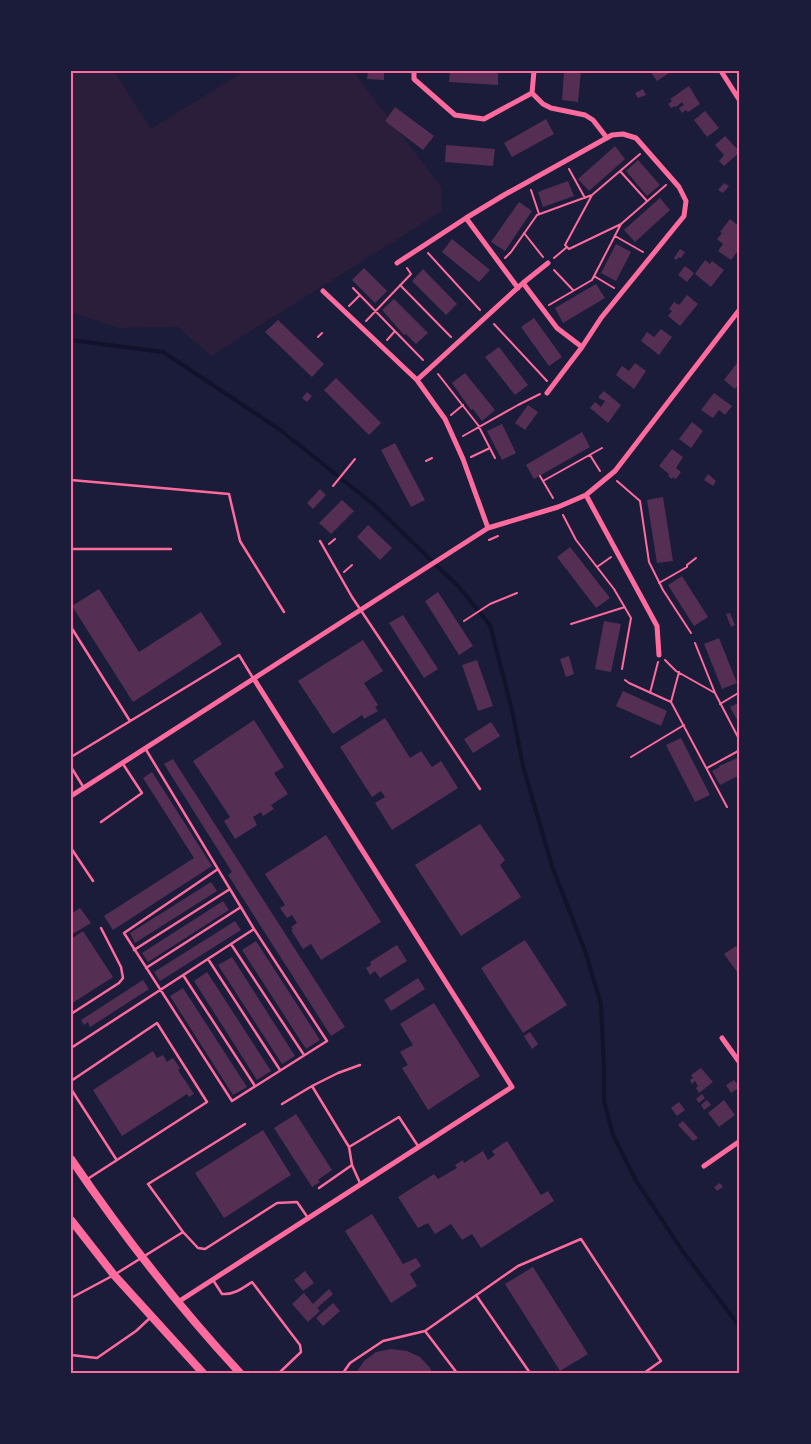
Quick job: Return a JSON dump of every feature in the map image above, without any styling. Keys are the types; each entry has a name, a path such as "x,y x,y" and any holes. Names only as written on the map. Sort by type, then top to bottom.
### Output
{"main road":[{"path":"71,1159 141,1258 203,1333 240,1373"},
{"path":"71,1220 114,1275 203,1373"}],"street":[{"path":"414,71 414,79 455,115 484,119 532,93"},
{"path":"532,93 534,71"},
{"path":"721,71 740,101"},
{"path":"532,93 543,104 551,108 585,114 593,120 607,138"},
{"path":"397,263 504,194 607,138 623,134 636,138 679,187 686,201 684,216 601,318 582,347 547,393"},
{"path":"466,218 518,288"},
{"path":"417,380 548,263"},
{"path":"523,284 557,328 582,347"},
{"path":"323,291 417,380 445,419 463,459 488,528"},
{"path":"71,796 488,528 558,507 586,495 615,471 740,309"},
{"path":"586,495 657,626 659,655"},
{"path":"178,1302 512,1087 254,679"},
{"path":"722,1038 740,1063"},
{"path":"704,1166 740,1141"}],"lane":[{"path":"71,480 229,494 240,541 284,612"},
{"path":"320,541 360,609 480,789"},
{"path":"71,549 171,549"},
{"path":"71,627 130,721"},
{"path":"71,757 239,655 254,679"},
{"path":"145,748 241,907 254,929 327,1041 232,1101 124,932 218,869"},
{"path":"101,822 142,794 122,763"},
{"path":"71,767 84,788"},
{"path":"71,848 93,881"},
{"path":"134,950 230,889"},
{"path":"146,968 241,907"},
{"path":"71,1014 123,978 121,966 101,928"},
{"path":"71,1048 254,929"},
{"path":"231,944 304,1055"},
{"path":"208,959 280,1070"},
{"path":"183,976 255,1086"},
{"path":"71,1081 157,1023 207,1102 86,1180"},
{"path":"282,1104 312,1086 360,1064"},
{"path":"312,1086 349,1147 352,1165 361,1185"},
{"path":"71,1089 117,1160"},
{"path":"349,1147 399,1116 419,1147"},
{"path":"244,1124 148,1184 183,1232 198,1248 205,1249 276,1203 297,1202 308,1218"},
{"path":"319,1188 352,1165"},
{"path":"71,1298 114,1275 183,1232"},
{"path":"343,1373 350,1363 383,1341 425,1330 518,1266 581,1240 661,1361 644,1373"},
{"path":"212,1280 222,1294 234,1293 252,1282 300,1345 301,1352 279,1373"},
{"path":"476,1295 530,1373"},
{"path":"71,1355 97,1358 136,1331 151,1317"},
{"path":"425,1330 458,1373"}],"path":[{"path":"503,260 536,215 592,195 640,154"},
{"path":"568,168 585,198"},
{"path":"620,171 647,202"},
{"path":"548,263 567,247 569,249 620,224 667,184"},
{"path":"530,189 539,214"},
{"path":"567,247 565,245 592,195"},
{"path":"547,307 592,280 620,224"},
{"path":"524,233 573,291"},
{"path":"615,236 644,253"},
{"path":"427,251 480,310"},
{"path":"367,320 411,274 406,265"},
{"path":"594,276 617,290"},
{"path":"400,285 450,336"},
{"path":"353,288 424,360"},
{"path":"351,304 360,295"},
{"path":"494,324 547,381"},
{"path":"387,340 395,331"},
{"path":"318,337 322,333"},
{"path":"438,374 480,428 494,458"},
{"path":"465,436 536,395"},
{"path":"452,414 463,405"},
{"path":"474,456 490,448"},
{"path":"544,481 602,448"},
{"path":"590,455 600,471"},
{"path":"426,461 432,458"},
{"path":"333,486 355,459"},
{"path":"540,476 553,498"},
{"path":"617,481 640,502 649,562 659,583 691,633"},
{"path":"563,515 576,540 614,589 631,618 622,669"},
{"path":"489,540 498,536"},
{"path":"597,567 612,556"},
{"path":"659,583 687,567 696,558"},
{"path":"464,621 490,604 517,594"},
{"path":"571,624 625,607"},
{"path":"695,643 720,704 740,741"},
{"path":"650,693 659,655 679,672 715,693"},
{"path":"671,702 679,672"},
{"path":"625,680 671,702 726,807"},
{"path":"720,704 740,692"},
{"path":"632,757 684,725"},
{"path":"707,768 740,750"}],"shaded area":[{"path":"71,71 114,71 151,129 245,71 353,71 441,187 442,211 211,356 178,327 119,328 71,312"}],"building":[{"path":"368,71 384,71 384,80 367,79"},
{"path":"450,71 498,71 498,85 449,82"},
{"path":"564,71 581,71 578,102 562,100"},
{"path":"650,71 668,71 669,73 657,81"},
{"path":"689,86 700,104 688,112 686,110 682,113 679,108 684,105 682,102 676,107 671,108 668,104 672,101 670,99"},
{"path":"643,89 646,95 638,98 635,93"},
{"path":"395,107 434,136 423,150 385,121"},
{"path":"705,111 719,128 707,137 694,120"},
{"path":"546,119 554,134 512,157 504,143"},
{"path":"725,136 740,152 724,166 719,161 724,155 715,145"},
{"path":"446,145 495,149 493,166 445,162"},
{"path":"615,146 625,159 589,191 578,179"},
{"path":"638,160 660,185 647,196 626,171"},
{"path":"568,181 574,196 543,207 538,192"},
{"path":"724,183 729,186 723,193 718,190"},
{"path":"660,198 670,210 635,242 624,230"},
{"path":"519,202 532,211 505,251 491,242"},
{"path":"730,219 740,227 740,248 731,260 718,251 723,244 717,239"},
{"path":"452,239 490,270 479,282 442,252"},
{"path":"616,244 631,252 616,281 601,273"},
{"path":"680,249 685,252 681,258 679,257 676,260 674,258"},
{"path":"705,260 710,264 712,261 724,270 711,287 695,274"},
{"path":"685,266 694,273 687,282 678,275"},
{"path":"364,268 387,291 375,303 352,280"},
{"path":"423,269 457,304 446,315 412,281"},
{"path":"596,284 605,298 563,323 555,308"},
{"path":"687,295 698,304 680,326 668,316 672,311 669,309 674,302 679,305"},
{"path":"394,299 428,333 416,344 406,334 404,335 382,310"},
{"path":"534,318 562,357 549,366 521,327"},
{"path":"278,320 324,364 312,377 265,332"},
{"path":"661,329 672,337 659,355 641,341 647,332 654,337"},
{"path":"499,347 528,385 515,395 485,357"},
{"path":"635,363 646,371 634,389 616,375 622,366 629,371"},
{"path":"737,363 740,365 740,383 735,389 724,380"},
{"path":"465,373 495,410 482,421 473,409 471,410 452,383"},
{"path":"336,378 381,423 369,435 324,390"},
{"path":"604,391 621,405 608,423 590,408 595,402 601,407 605,401 599,398 599,396"},
{"path":"307,392 312,396 307,402 302,398"},
{"path":"714,393 732,406 725,415 719,410 713,418 701,410"},
{"path":"528,405 538,412 525,430 515,423"},
{"path":"692,422 703,431 691,448 679,439"},
{"path":"502,424 516,453 502,460 487,431"},
{"path":"582,432 590,447 534,479 526,465"},
{"path":"395,443 425,500 411,507 381,450"},
{"path":"672,449 683,457 676,468 681,472 676,479 668,476 669,474 659,466"},
{"path":"708,474 716,481 713,486 704,480"},
{"path":"320,489 326,495 313,509 307,503"},
{"path":"663,497 673,561 657,563 647,500"},
{"path":"342,500 354,511 331,534 319,523"},
{"path":"368,525 392,548 380,560 357,537"},
{"path":"570,547 610,598 596,608 557,557"},
{"path":"682,576 708,617 694,626 668,585"},
{"path":"99,589 139,652 201,612 222,644 133,702 72,606"},
{"path":"438,592 473,646 459,655 425,601"},
{"path":"730,613 735,625 731,627 726,614"},
{"path":"403,615 438,669 424,678 389,623"},
{"path":"604,621 621,624 611,672 595,669"},
{"path":"719,638 737,683 722,689 704,644"},
{"path":"363,640 383,671 364,683 378,705 375,707 378,711 364,719 362,715 333,734 298,681"},
{"path":"569,656 574,674 566,677 560,659"},
{"path":"477,660 493,706 478,711 462,665"},
{"path":"623,691 667,711 661,726 616,706"},
{"path":"740,702 740,725 730,707"},
{"path":"385,718 410,758 421,751 432,767 441,761 458,788 392,830 375,803 385,797 381,791 372,797 340,747"},
{"path":"254,720 284,767 274,773 288,794 271,805 274,809 263,816 261,812 253,817 257,825 235,839 224,821 230,817 193,761"},
{"path":"491,722 500,736 473,753 464,739"},
{"path":"681,738 710,795 695,802 666,745"},
{"path":"740,757 740,775 720,785 712,771"},
{"path":"173,759 345,1027 331,1036 228,875 232,872 164,764"},
{"path":"152,772 212,866 113,930 104,916 194,858 143,778"},
{"path":"480,824 505,860 500,865 521,897 461,936 415,865"},
{"path":"326,835 381,922 321,960 311,944 303,949 291,930 293,929 291,927 297,923 292,915 287,918 280,908 285,905 265,874"},
{"path":"211,882 217,891 135,943 130,933"},
{"path":"223,901 229,910 148,962 142,953"},
{"path":"80,908 91,923 71,935 71,914"},
{"path":"235,921 241,930 160,981 154,972"},
{"path":"83,931 113,977 71,1004 71,939"},
{"path":"525,940 567,1005 523,1033 481,968"},
{"path":"256,941 320,1040 306,1049 242,950"},
{"path":"397,945 407,961 380,978 375,971 370,975 366,968 371,965 370,962"},
{"path":"736,946 740,951 740,976 724,954"},
{"path":"232,957 295,1056 282,1064 218,965"},
{"path":"207,972 271,1071 257,1080 194,981"},
{"path":"418,978 425,989 391,1011 384,1000"},
{"path":"143,980 149,989 90,1027 88,1022 84,1025 81,1020"},
{"path":"183,988 247,1087 233,1095 170,996"},
{"path":"434,1003 480,1076 428,1110 402,1068 408,1065 400,1052 413,1045 400,1024"},
{"path":"530,1032 538,1044 532,1049 524,1036"},
{"path":"153,1051 157,1058 163,1055 167,1062 173,1058 180,1068 178,1070 194,1094 189,1097 187,1094 122,1136 93,1090"},
{"path":"701,1068 713,1082 699,1093 695,1081 692,1084 690,1080 693,1078 691,1075"},
{"path":"734,1080 740,1087 731,1093 726,1085"},
{"path":"702,1094 705,1098 699,1103 696,1099"},
{"path":"707,1100 711,1105 704,1110 701,1105"},
{"path":"724,1100 735,1115 719,1127 708,1113"},
{"path":"679,1102 685,1110 677,1116 671,1108"},
{"path":"296,1114 332,1170 312,1187 274,1128"},
{"path":"683,1121 698,1138 693,1141 678,1125"},
{"path":"263,1130 291,1175 224,1218 195,1173"},
{"path":"507,1141 541,1195 548,1191 554,1201 481,1248 472,1234 462,1240 451,1224 435,1234 428,1223 418,1228 398,1197 434,1174 438,1179 457,1168 455,1165 463,1160 464,1163 483,1151 488,1160 495,1155 492,1151"},
{"path":"720,1183 723,1187 717,1191 714,1187"},
{"path":"372,1214 403,1264 416,1258 421,1266 410,1274 417,1286 391,1303 345,1231"},
{"path":"533,1267 588,1354 560,1371 505,1284"},
{"path":"305,1271 314,1283 303,1291 294,1280"},
{"path":"329,1289 333,1294 317,1308 320,1311 308,1322 292,1304 304,1293 313,1304"},
{"path":"333,1303 340,1311 323,1326 316,1318"},
{"path":"391,1349 407,1351 420,1357 432,1373 356,1373 364,1361 376,1352"}],"waterway":[{"path":"71,340 163,352 279,429 373,504 459,587 490,625 512,710 523,766 552,866 585,951 601,1004 604,1101 613,1135 635,1179 684,1253 740,1327"}]}
